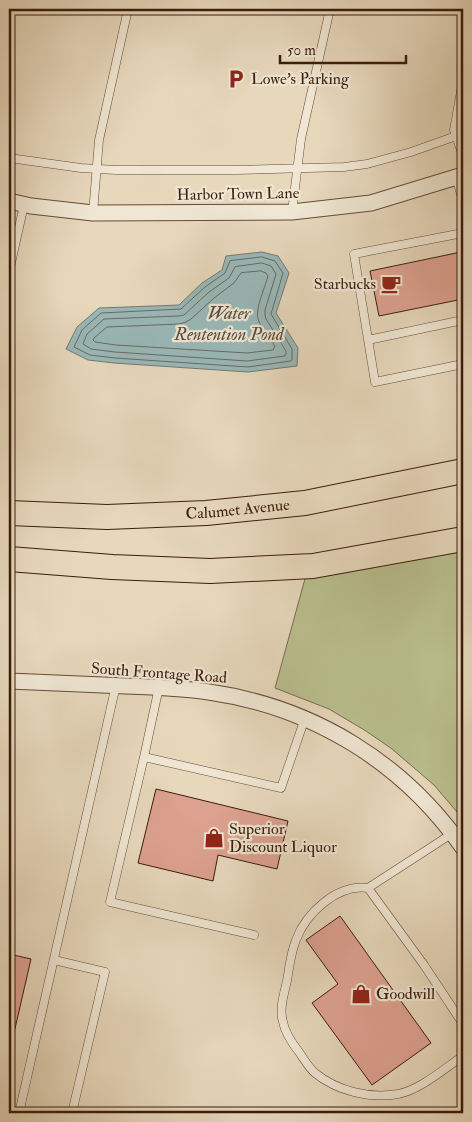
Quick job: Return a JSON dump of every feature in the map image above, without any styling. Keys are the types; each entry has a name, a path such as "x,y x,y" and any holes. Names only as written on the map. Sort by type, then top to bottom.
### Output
{"main road":[{"name":"Calumet Avenue","path":"9,513 107,517 206,513 305,502 463,471"},
{"path":"9,559 112,567 219,570 313,566 463,539"}],"street":[{"name":"Harbor Town Lane","path":"9,201 24,205 93,213 292,212 371,203 460,176"},
{"name":"South Frontage Road","path":"9,681 196,690 239,697 270,705 305,718 370,754 422,800 463,848"}],"lane":[{"path":"93,213 96,169 102,126 128,9"},
{"path":"292,212 303,131 330,9"},
{"path":"463,80 454,130 460,134 463,156"},
{"path":"9,158 46,164 124,170 344,167 367,164 411,152 460,134"},
{"path":"460,176 463,201"},
{"path":"9,272 11,247 24,205"},
{"path":"463,233 354,254 376,382 463,364"},
{"path":"368,340 463,320"},
{"path":"20,1113 116,685"},
{"path":"159,687 110,902 254,935"},
{"path":"144,757 280,788 305,718"},
{"path":"452,833 368,888 345,890 329,899 314,911 302,927 295,941 282,1003 282,1021 289,1039 314,1072 329,1082 352,1092 373,1095 398,1094 420,1085 463,1056"},
{"path":"368,888 424,965 463,1024"},
{"path":"54,960 105,972 72,1113"},
{"path":"9,1112 14,1113"}],"green space":[{"path":"463,548 463,819 434,785 392,749 329,709 275,688 306,575"}],"water":[{"name":"Water Rentention Pond","path":"262,252 278,256 289,273 276,313 298,348 297,366 248,372 114,363 88,360 66,349 77,327 99,308 179,305 202,283 222,270 226,256"}],"building":[{"path":"461,252 463,261 463,299 379,316 370,271"},
{"name":"Superior Discount Liquor","path":"156,789 288,821 277,869 218,855 213,881 138,863"},
{"name":"Goodwill","path":"340,916 431,1043 372,1085 312,1003 338,984 306,940"},
{"path":"9,954 31,959 14,1033 9,1032"}],"place":[{"name":"Lowe's Parking","path":"236,79"},
{"name":"Starbucks","path":"391,284"},
{"name":"Superior Discount Liquor","path":"214,838"},
{"name":"Goodwill","path":"361,994"}]}
